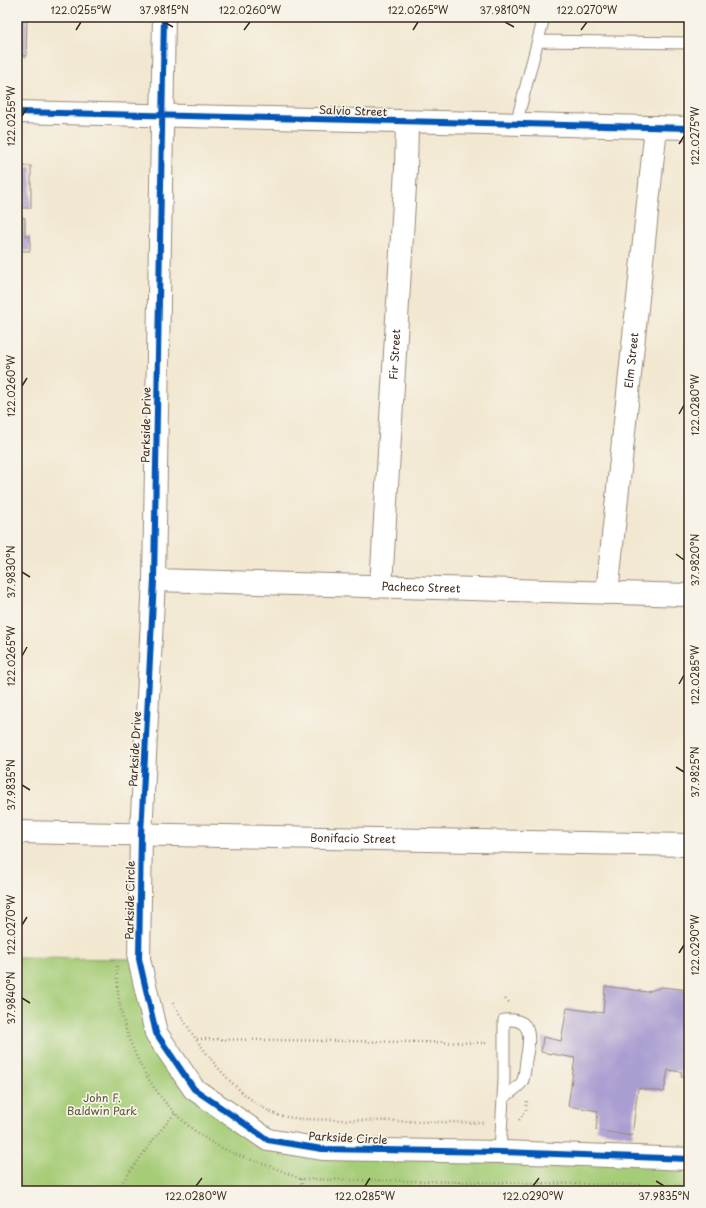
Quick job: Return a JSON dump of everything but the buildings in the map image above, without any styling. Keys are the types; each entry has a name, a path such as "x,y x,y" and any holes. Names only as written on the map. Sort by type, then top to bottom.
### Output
{"street":[{"name":"Parkside Drive","path":"141,834 154,580 161,116 164,17"},
{"name":"Salvio Street","path":"17,112 689,128"},
{"name":"Fir Street","path":"380,586 406,168 407,122"},
{"name":"Elm Street","path":"607,593 656,127"},
{"name":"Pacheco Street","path":"154,580 689,595"},
{"name":"Bonifacio Street","path":"17,832 689,845"},
{"name":"Parkside Circle","path":"141,834 139,960 156,1033 194,1089 268,1140 322,1149 500,1152 689,1159"}],"lane":[{"path":"516,124 544,17"},
{"path":"538,41 689,43"},
{"path":"500,1152 503,1098 504,1020 515,1019 525,1025 529,1032 529,1044 523,1081 503,1098"}],"path":[{"path":"170,997 197,1039 228,1078 251,1099 274,1114 300,1119 502,1124"},
{"path":"197,1039 482,1045 504,1042"},
{"path":"685,1127 689,1100"},
{"path":"116,1191 153,1140 175,1113"},
{"path":"301,1179 302,1191"},
{"path":"459,1182 459,1191"},
{"path":"580,1191 581,1184"}],"green space":[{"name":"John F. Baldwin Park","path":"17,958 139,959 156,1033 194,1089 268,1140 689,1159 689,1191 17,1191"}],"cycle path":[{"path":"164,17 154,580 141,834 139,959 156,1033 194,1089 268,1140 322,1149 500,1152 689,1159"},
{"path":"17,112 689,128"}]}
